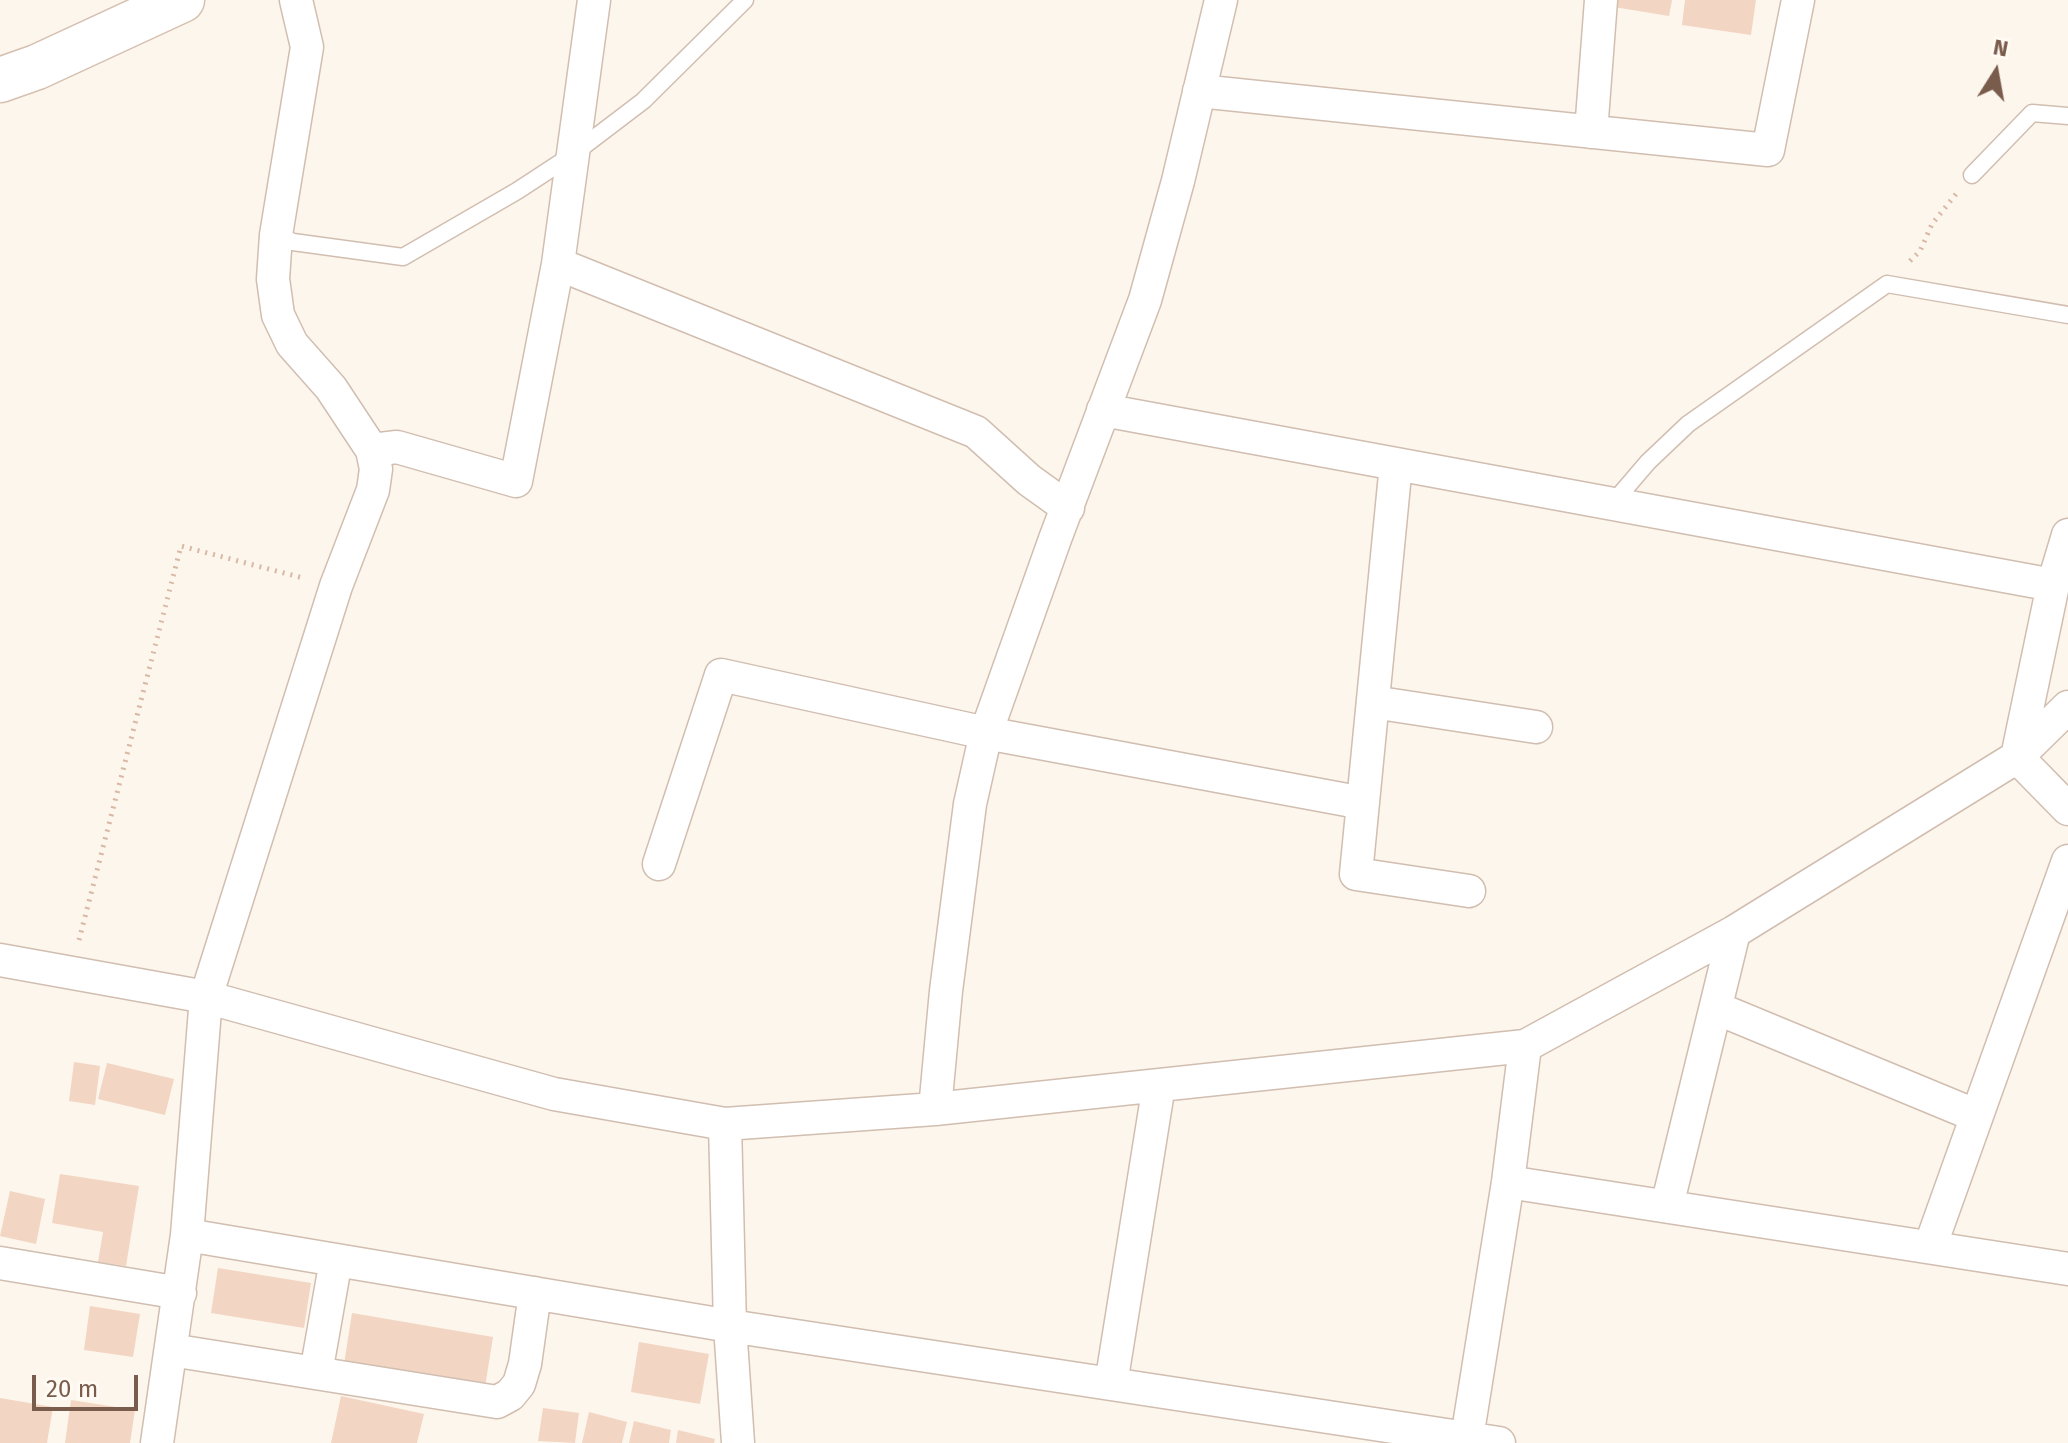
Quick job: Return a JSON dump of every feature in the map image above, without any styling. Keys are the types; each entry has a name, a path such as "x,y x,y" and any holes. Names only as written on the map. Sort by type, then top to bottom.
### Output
{"street":[{"path":"157,1443 187,1235 206,997 336,586 373,490 376,469 372,450 331,388 292,344 278,315 273,279 276,235 307,47 296,0"},
{"path":"372,450 397,447 516,481 558,264 594,0"},
{"path":"935,1109 946,991 970,804 986,733 1145,300 1178,181 1221,0"},
{"path":"1591,132 1601,0"},
{"path":"1199,91 1768,150 1798,0"},
{"path":"0,80 37,67 161,5"},
{"path":"558,264 976,432 1029,480 1068,508"},
{"path":"1103,410 2053,585"},
{"path":"1396,464 1356,874 1469,891"},
{"path":"2017,757 2053,585 2068,535"},
{"path":"659,864 721,675 986,733 1363,803"},
{"path":"1373,702 1536,727"},
{"path":"0,960 206,997 554,1094 725,1124 935,1109 1525,1046 1734,932 2017,757 2068,707"},
{"path":"2017,757 2068,809"},
{"path":"1930,1247 2068,861"},
{"path":"1667,1206 1734,932"},
{"path":"1716,1008 1977,1116"},
{"path":"1467,1438 1508,1182 1525,1046"},
{"path":"1111,1384 1159,1085"},
{"path":"725,1124 730,1326 738,1443"},
{"path":"1508,1182 2068,1269"},
{"path":"187,1235 730,1326 1499,1443"},
{"path":"316,1373 336,1260"},
{"path":"0,1263 180,1293"},
{"path":"171,1350 497,1402 510,1395 519,1384 525,1364 535,1293"}],"lane":[{"path":"276,235 293,242 403,257 517,191 572,155 643,101 745,0"},
{"path":"1972,175 2032,113 2068,116"},
{"path":"1612,504 1648,462 1688,424 1887,284 2068,315"}],"path":[{"path":"1887,284 1920,251 1932,224 1972,175"},
{"path":"71,972 181,546 336,586"}],"building":[{"path":"1609,0 1672,0 1669,16 1608,6"},
{"path":"1685,0 1756,0 1751,35 1682,25"},
{"path":"74,1062 100,1066 95,1105 69,1101"},
{"path":"107,1063 174,1079 165,1115 98,1099"},
{"path":"60,1174 139,1186 126,1266 98,1262 103,1232 52,1223"},
{"path":"10,1191 45,1199 36,1244 0,1236"},
{"path":"218,1268 311,1283 304,1328 211,1313"},
{"path":"90,1306 140,1314 133,1357 84,1350"},
{"path":"352,1313 493,1337 485,1387 344,1364"},
{"path":"639,1342 709,1354 700,1404 631,1392"},
{"path":"341,1396 424,1414 417,1443 331,1443"},
{"path":"0,1398 53,1407 47,1443 0,1443"},
{"path":"71,1400 135,1410 130,1443 65,1443"},
{"path":"543,1408 579,1413 575,1443 538,1441"},
{"path":"589,1412 627,1422 622,1443 582,1443"},
{"path":"634,1421 671,1430 669,1443 629,1443"},
{"path":"678,1430 715,1439 714,1443 676,1443"}]}
